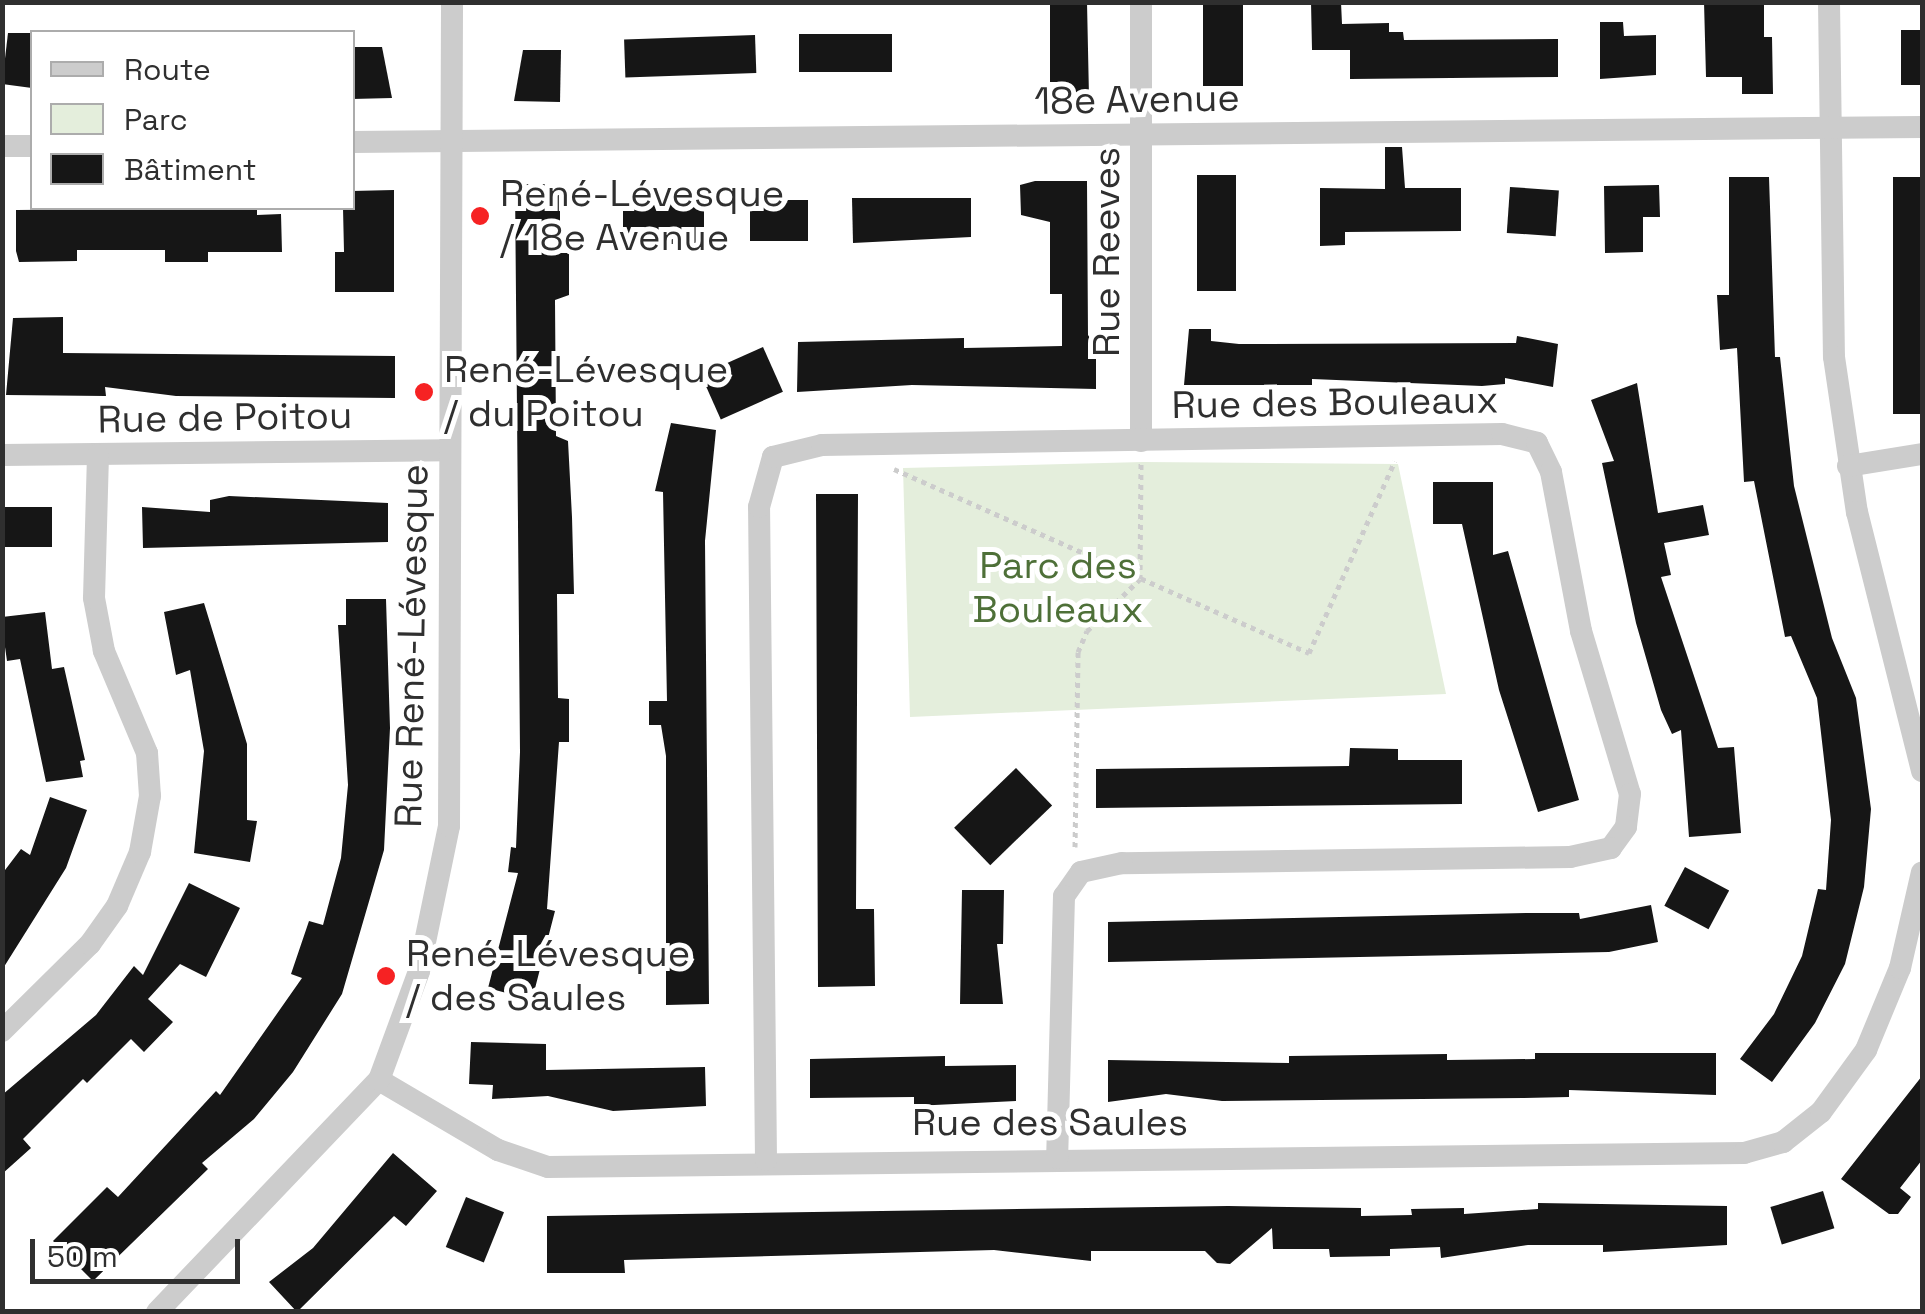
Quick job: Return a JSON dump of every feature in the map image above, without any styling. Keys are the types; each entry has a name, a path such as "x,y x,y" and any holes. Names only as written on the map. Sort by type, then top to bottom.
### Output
{"street":[{"name":"Rue René-Lévesque","path":"158,1312 380,1080 419,971 449,826 452,2"},
{"name":"Rue Reeves","path":"1141,441 1142,2"},
{"path":"1829,2 1834,357 1848,466 1922,771"},
{"name":"18e Avenue","path":"355,142 1922,128"},
{"path":"2,146 30,146"},
{"name":"Rue des Bouleaux","path":"766,1160 762,479 773,457 839,444 1406,436 1521,436 1546,456 1581,631 1630,794 1618,837 1610,848 1570,857 1122,863 1081,872 1076,880"},
{"name":"Rue de Poitou","path":"2,455 449,450"},
{"path":"1848,466 1922,454"},
{"path":"2,1031 90,944 117,906 140,852 150,796 146,753 104,651 94,598 98,455"},
{"name":"Rue des Saules","path":"380,1080 498,1150 548,1168 766,1160 1744,1153 1783,1142 1822,1112 1866,1050 1900,968 1922,872"},
{"path":"1057,1158 1064,896 1076,880"}],"path":[{"path":"839,444 1308,654 1406,436"},
{"path":"1076,880 1078,652 1087,630 1140,578 1141,441"}],"green space":[{"name":"Parc des Bouleaux","path":"1143,462 1398,464 1446,694 910,717 903,468"}],"building":[{"path":"1050,2 1087,2 1089,97 1063,97 1063,82 1050,82"},
{"path":"1203,2 1243,2 1243,86 1203,86"},
{"path":"1311,2 1341,2 1342,24 1389,23 1389,32 1403,32 1404,40 1558,39 1558,77 1350,79 1350,50 1312,50"},
{"path":"1704,2 1764,2 1764,37 1772,37 1773,94 1742,94 1742,77 1706,77"},
{"path":"1600,22 1623,22 1624,36 1656,35 1656,75 1600,79"},
{"path":"1901,30 1922,30 1922,85 1901,85"},
{"path":"8,33 30,33 30,88 2,84"},
{"path":"799,34 892,34 892,72 799,72"},
{"path":"755,35 756,73 625,78 624,40"},
{"path":"355,47 382,47 392,98 355,99"},
{"path":"523,50 561,50 560,102 514,101"},
{"path":"1385,147 1402,147 1405,188 1461,188 1461,231 1345,232 1345,245 1320,246 1320,188 1385,189"},
{"path":"1197,175 1236,175 1236,291 1197,291"},
{"path":"1729,177 1769,177 1775,357 1780,357 1794,486 1832,638 1856,698 1871,809 1864,887 1845,964 1815,1023 1772,1082 1740,1059 1774,1014 1802,956 1818,889 1826,890 1831,820 1817,698 1791,636 1785,637 1754,481 1744,482 1737,348 1720,350 1717,295 1729,295"},
{"path":"1893,177 1922,177 1922,414 1893,414"},
{"path":"1035,181 1087,181 1088,335 1096,347 1096,389 912,385 797,392 798,342 964,338 964,348 1062,346 1062,294 1050,294 1050,222 1021,215 1020,185"},
{"path":"515,184 560,184 560,253 569,253 569,295 555,300 556,436 568,441 572,517 574,594 557,594 558,698 569,699 569,742 559,742 547,909 555,911 532,1000 488,988 518,873 508,872 511,847 516,848 520,752"},
{"path":"1659,185 1660,217 1643,217 1643,252 1605,253 1604,186"},
{"path":"1510,187 1559,190 1556,236 1507,233"},
{"path":"394,190 394,292 335,292 335,252 344,252 343,210 355,210 355,191"},
{"path":"852,198 971,198 971,237 853,243"},
{"path":"623,200 704,200 704,244 623,244"},
{"path":"750,200 808,200 808,241 750,241"},
{"path":"16,210 257,210 257,215 281,214 282,252 208,252 208,262 165,262 165,250 77,250 77,261 19,262"},
{"path":"63,317 63,353 395,356 395,398 176,396 105,387 106,396 6,395 13,318"},
{"path":"1189,329 1211,329 1211,341 1239,344 1516,343 1517,336 1558,344 1553,387 1505,378 1505,384 1482,386 1312,379 1312,385 1184,385"},
{"path":"763,347 783,392 721,419 701,375"},
{"path":"1637,383 1658,513 1703,505 1709,535 1664,543 1671,575 1661,577 1718,748 1734,747 1741,833 1689,837 1681,730 1672,734 1661,710 1636,623 1602,463 1614,461 1591,400"},
{"path":"671,423 716,430 705,541 709,1004 666,1005 666,756 661,725 649,725 649,701 667,701 663,492 655,491"},
{"path":"1433,482 1493,482 1493,555 1508,551 1579,800 1538,812 1499,690 1462,524 1433,524"},
{"path":"816,494 858,494 856,909 874,909 875,986 818,987"},
{"path":"229,496 388,503 388,542 143,548 142,507 210,512 210,500"},
{"path":"2,507 52,507 52,547 2,547"},
{"path":"346,599 386,599 390,728 384,850 342,994 293,1072 254,1119 202,1163 208,1169 93,1281 53,1241 107,1187 118,1197 216,1091 220,1095 302,978 291,974 309,921 323,925 341,858 348,785 338,625 346,625"},
{"path":"204,603 247,744 247,820 257,821 250,862 194,853 204,751 190,670 176,675 164,612"},
{"path":"45,612 52,669 64,667 85,760 80,761 83,777 46,782 20,659 7,661 2,626 2,617"},
{"path":"1350,748 1398,749 1398,760 1462,760 1462,804 1096,808 1096,769 1349,766"},
{"path":"1016,768 1052,805 990,865 954,828"},
{"path":"50,797 87,810 66,868 2,970 2,874 21,849 30,855"},
{"path":"1685,867 1729,890 1708,929 1664,906"},
{"path":"189,883 240,908 206,977 180,964 148,999 173,1022 144,1052 131,1039 87,1083 83,1079 23,1139 31,1148 2,1174 2,1095 96,1015 134,966 143,975"},
{"path":"962,890 1004,890 1003,944 997,944 1003,1004 960,1004"},
{"path":"1651,905 1658,942 1609,952 1108,962 1108,922 1527,913 1579,913 1580,919"},
{"path":"471,1042 546,1044 546,1070 705,1067 706,1106 613,1111 548,1096 492,1099 493,1085 469,1084"},
{"path":"1535,1053 1716,1053 1716,1095 1569,1090 1569,1097 1222,1101 1166,1094 1108,1102 1108,1060 1289,1063 1289,1056 1447,1054 1447,1060 1535,1059"},
{"path":"945,1056 945,1066 1016,1065 1016,1101 914,1106 914,1097 810,1098 810,1059"},
{"path":"1922,1076 1922,1160 1900,1188 1911,1197 1898,1214 1889,1214 1841,1179"},
{"path":"393,1153 437,1191 406,1226 394,1216 297,1312 269,1282 313,1248"},
{"path":"1823,1191 1834,1228 1782,1244 1770,1207"},
{"path":"466,1197 504,1212 484,1262 446,1247"},
{"path":"1538,1203 1727,1206 1727,1245 1603,1252 1603,1245 1528,1245 1441,1258 1440,1247 1390,1249 1390,1256 1330,1257 1329,1249 1273,1249 1272,1228 1230,1264 1217,1263 1205,1251 1091,1251 1091,1261 994,1250 624,1260 625,1273 547,1273 547,1216 1228,1206 1361,1208 1361,1216 1412,1215 1411,1209 1464,1208 1464,1214 1538,1209"}],"place":[{"name":"René-Lévesque / 18e Avenue","path":"480,216"},
{"name":"René-Lévesque / du Poitou","path":"424,392"},
{"name":"René-Lévesque / des Saules","path":"386,976"}]}
